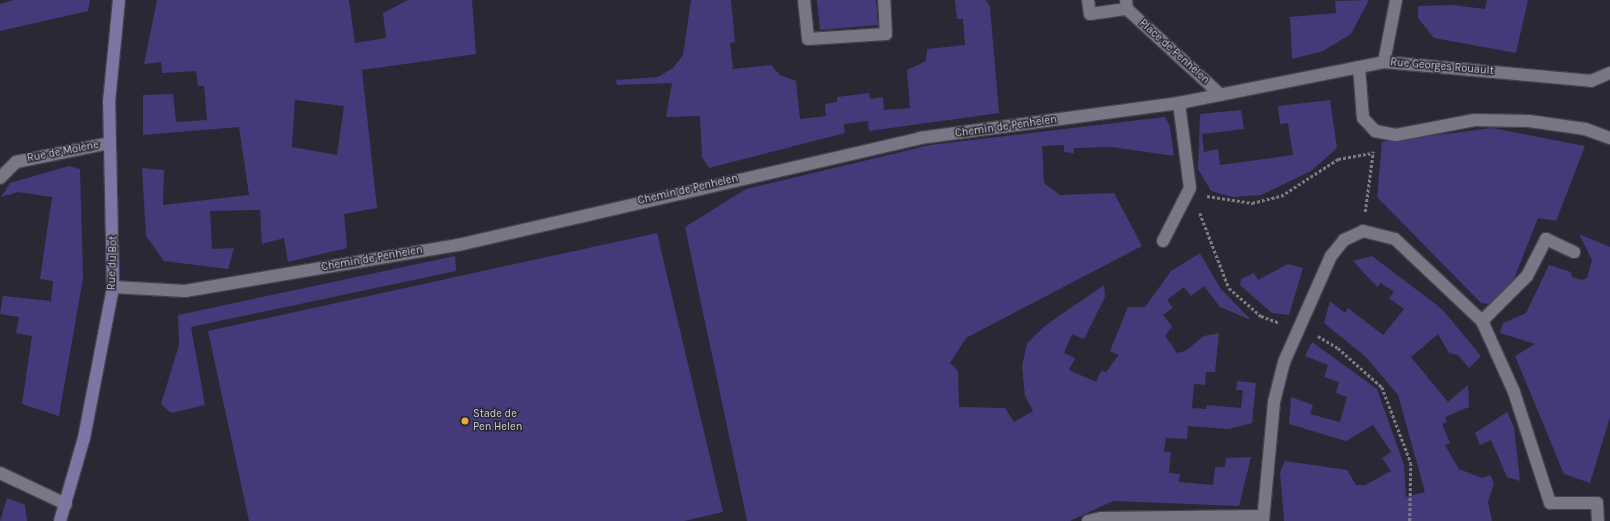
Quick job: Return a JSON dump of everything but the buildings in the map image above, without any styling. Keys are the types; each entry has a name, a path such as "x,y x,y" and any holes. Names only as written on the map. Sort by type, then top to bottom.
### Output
{"street":[{"name":"Rue du Bot","path":"60,521 66,504 107,336 113,287 114,223 109,143 109,102 119,0"},
{"path":"804,0 808,39 886,34 884,0"},
{"name":"Place de Penhelen","path":"1088,0 1090,14 1127,5 1221,95"},
{"path":"1384,62 1396,0"},
{"name":"Rue Georges Rouault","path":"1179,103 1384,62 1591,82 1610,73"},
{"path":"1359,67 1363,118 1375,131 1396,135 1475,120 1529,121 1585,129 1610,138"},
{"path":"1163,242 1190,188 1179,103"},
{"name":"Chemin de Penhelen","path":"113,287 193,290 458,245 694,189 920,138 1179,103"},
{"name":"Rue de Molène","path":"0,178 16,162 109,143"},
{"path":"1088,521 1101,518 1262,519 1274,402 1284,362 1331,256 1344,240 1363,231 1395,239 1482,321 1514,392 1550,503 1597,503 1598,521"},
{"path":"1482,321 1527,276 1546,239 1574,252"},
{"path":"0,473 66,504"}],"path":[{"path":"1363,231 1375,131"},
{"path":"1190,188 1216,200 1252,203 1281,196 1338,158 1373,153"},
{"path":"1190,188 1229,288 1261,316 1278,323 1300,326 1338,348 1382,387 1411,463 1410,521"}],"shaded area":[{"path":"14,0 90,0 88,11 0,31 0,4"},
{"path":"157,0 349,0 355,43 386,38 383,13 408,0 472,0 476,54 362,70 377,208 344,214 347,248 288,262 284,238 262,244 260,210 210,211 212,249 234,248 228,269 164,261 146,236 142,168 164,170 163,205 249,195 239,127 143,135 143,95 173,94 176,122 207,120 204,86 198,86 196,71 162,73 161,62 144,64","holes":["295,100 344,106 337,155 292,147"]},
{"path":"691,0 731,0 735,42 730,43 733,69 771,65 780,75 796,81 800,119 826,116 825,104 837,102 837,97 869,93 870,99 883,97 884,110 910,108 907,70 926,61 927,49 965,45 963,19 957,19 955,0 986,0 990,7 999,113 869,131 868,121 844,124 845,133 709,168 702,157 700,116 666,117 672,83 617,85 616,80 658,77 673,68 683,55"},
{"path":"817,0 876,0 878,25 820,30"},
{"path":"1369,0 1351,34 1323,51 1292,59 1290,17 1336,13 1335,1"},
{"path":"1487,0 1528,0 1516,53 1434,38 1418,18 1418,6 1453,5 1485,9"},
{"path":"1330,100 1337,148 1311,171 1261,195 1233,197 1211,191 1198,169 1200,114 1241,110 1244,129 1202,134 1204,152 1218,149 1220,165 1293,155 1288,123 1280,124 1278,106"},
{"path":"1165,117 1170,126 1174,156 1112,147 1074,148 1074,153 1064,152 1064,145 1042,146 1044,183 1060,195 1114,193 1142,246 966,338 950,363 958,371 959,407 1005,408 1014,422 1033,411 1025,396 1022,366 1027,343 1046,325 1104,285 1105,297 1084,339 1072,334 1064,353 1075,358 1069,370 1096,382 1101,371 1106,372 1119,355 1110,351 1128,307 1145,307 1171,271 1200,253 1220,288 1251,320 1220,307 1204,286 1191,296 1184,287 1167,300 1173,308 1163,315 1172,326 1165,336 1177,353 1185,351 1204,336 1219,333 1215,372 1206,372 1205,385 1194,384 1192,408 1206,409 1207,405 1241,408 1243,390 1236,390 1237,381 1256,383 1252,423 1228,429 1188,426 1187,439 1166,438 1164,452 1171,452 1169,473 1180,474 1179,482 1213,485 1215,467 1225,467 1226,458 1251,457 1239,506 1113,501 1070,521 747,521 685,227 746,189 930,145"},
{"path":"1492,128 1585,146 1556,221 1538,218 1512,284 1490,304 1481,303 1377,197 1382,142"},
{"path":"69,166 80,169 83,278 59,416 22,404 32,336 16,333 19,317 0,314 3,296 51,301 53,281 40,279 52,197 18,192 1,197 10,183"},
{"name":"Stade de Pen Helen","path":"657,233 723,512 684,521 249,521 208,331"},
{"path":"1579,234 1610,247 1610,417 1590,483 1564,474 1515,356 1535,344 1500,333 1503,323 1526,313 1549,265 1571,272 1572,277 1582,280 1587,278 1592,260"},
{"path":"455,256 456,271 191,327 205,405 171,413 161,404 179,345 178,315"},
{"path":"1372,256 1442,309 1481,356 1469,368 1458,355 1449,353 1438,334 1411,357 1448,402 1468,385 1469,407 1445,417 1447,422 1442,424 1450,443 1445,445 1459,469 1482,478 1490,475 1494,483 1488,502 1492,521 1284,521 1280,472 1285,461 1347,470 1356,485 1365,485 1391,471 1382,458 1391,452 1373,425 1346,441 1289,424 1291,397 1313,405 1310,414 1340,422 1347,397 1336,393 1339,382 1324,377 1328,365 1305,356 1312,342 1377,389 1404,465 1406,497 1425,492 1398,395 1366,357 1324,323 1330,301 1345,313 1348,308 1383,335 1404,309 1389,298 1394,292 1381,283 1377,287 1353,261"},
{"path":"1288,264 1303,268 1289,315 1272,313 1240,285 1241,279 1254,273 1258,280"},
{"path":"1507,412 1514,427 1520,481 1507,477 1491,440 1480,445 1475,433"},
{"path":"7,498 25,505 27,521 0,521"}],"place":[{"name":"Stade de Pen Helen","path":"465,421"}]}
